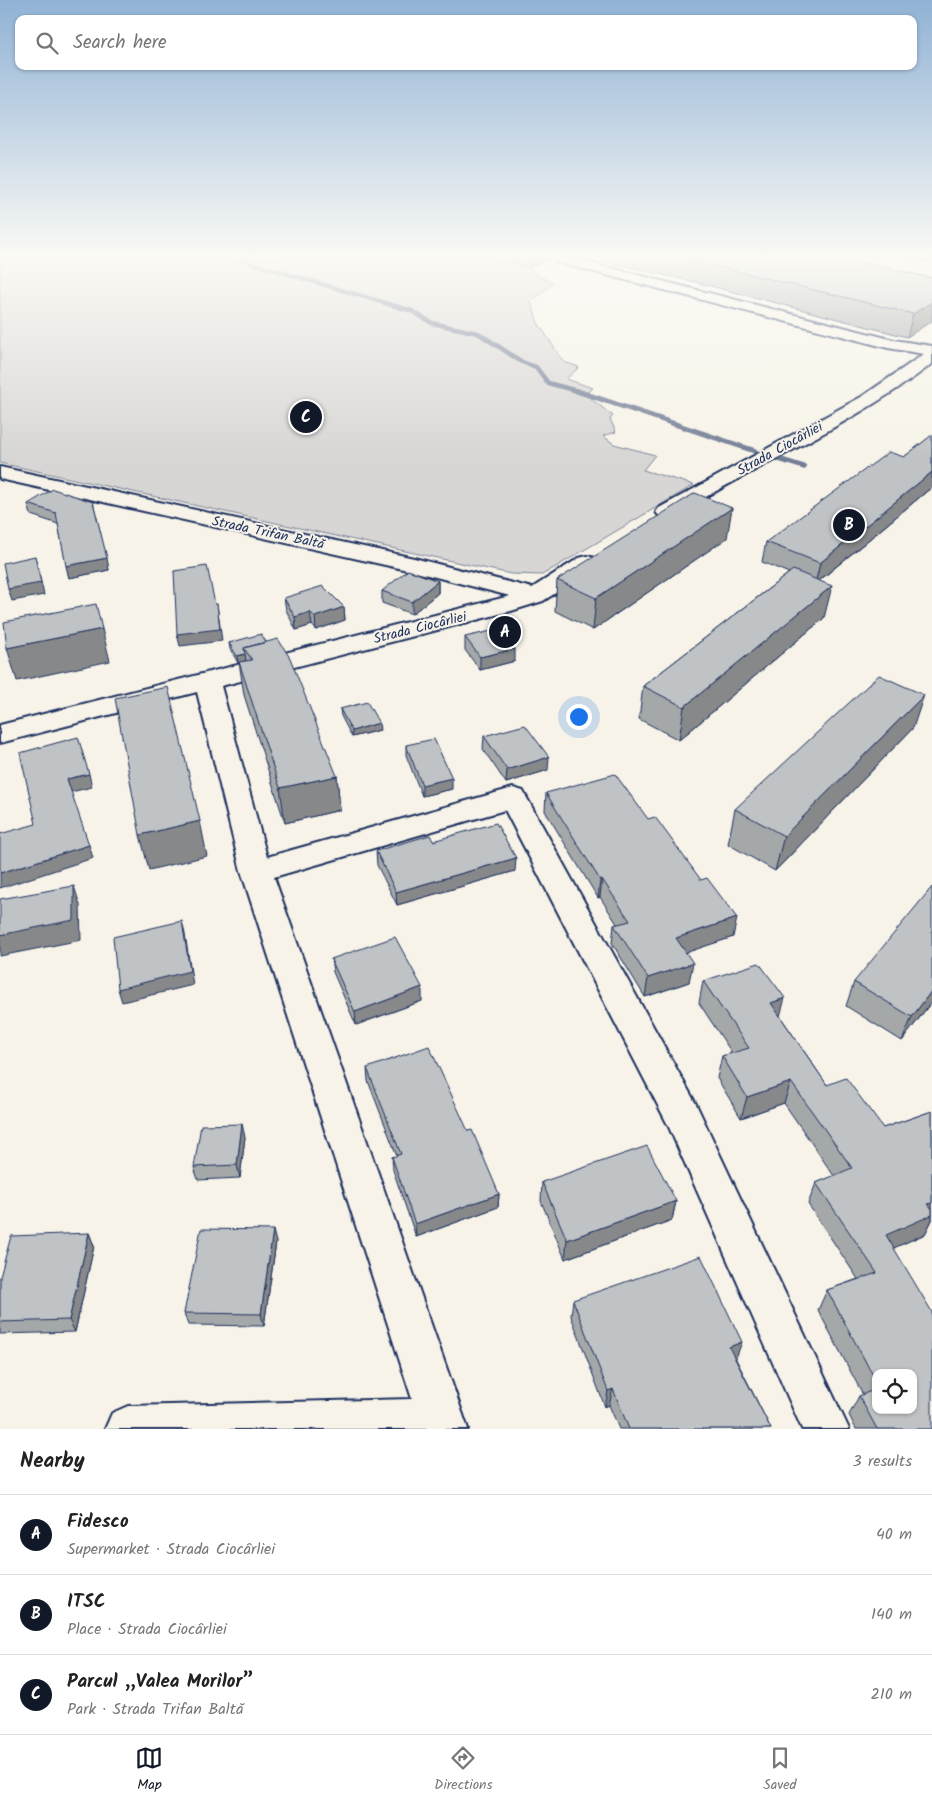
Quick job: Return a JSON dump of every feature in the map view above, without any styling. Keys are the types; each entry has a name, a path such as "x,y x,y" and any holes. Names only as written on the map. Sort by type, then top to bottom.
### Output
{"street":[{"path":"819,326 894,345 932,351"},
{"name":"Strada Ciocârliei","path":"650,522 685,500 810,434 898,382 932,356"},
{"name":"Strada Trifan Baltă","path":"0,473 414,565 535,596"},
{"name":"Strada Ciocârliei","path":"0,734 468,615 535,596 603,553"},
{"path":"128,1429 444,1426 256,871 208,681"},
{"path":"256,871 513,798 683,1116 826,1429"}],"shaded area":[{"path":"0,326 540,326 564,362 579,367 566,379 593,388 585,394 613,416 610,419 616,432 603,436 614,444 655,455 643,470 694,485 542,575 511,574 0,463"}],"building":[{"path":"932,435 932,472 820,563 766,542 889,452 904,457"},
{"path":"53,489 93,502 107,558 66,566 56,513 28,504"},
{"path":"695,493 732,508 596,598 557,580"},
{"path":"35,556 41,583 8,589 3,563"},
{"path":"207,566 215,604 217,604 220,629 177,634 174,571"},
{"path":"408,570 438,581 412,602 382,591"},
{"path":"793,570 832,586 684,707 643,686"},
{"path":"323,586 344,607 315,617 310,612 295,617 284,598"},
{"path":"96,604 102,629 7,648 4,622"},
{"path":"500,629 515,649 480,657 465,637"},
{"path":"261,634 266,642 244,648 245,654 237,656 229,643"},
{"path":"278,639 290,658 337,776 280,788 239,662 252,660 244,648"},
{"path":"879,675 924,695 784,836 735,809"},
{"path":"168,687 200,821 140,835 115,698"},
{"path":"367,702 379,723 352,731 340,709"},
{"path":"525,725 549,757 507,770 484,736"},
{"path":"78,737 89,774 67,779 89,845 0,873 0,834 36,824 20,753"},
{"path":"434,739 452,778 422,785 406,745"},
{"path":"615,774 648,819 655,817 701,880 707,878 737,918 676,938 693,963 648,978 614,925 630,921 602,879 600,880 546,793"},
{"path":"496,823 516,858 396,892 376,851 430,835 433,841"},
{"path":"74,886 74,920 0,935 0,899"},
{"path":"932,887 932,990 912,1017 854,982"},
{"path":"182,921 190,971 118,989 113,937"},
{"path":"395,937 422,987 355,1012 331,959"},
{"path":"759,963 785,998 771,1003 827,1085 846,1078 883,1128 932,1111 932,1203 928,1204 932,1209 932,1215 886,1235 932,1312 932,1429 877,1429 859,1396 872,1391 872,1414 917,1414 917,1369 872,1369 872,1374 827,1290 877,1273 816,1183 852,1168 791,1082 747,1097 722,1056 749,1048 703,981"},
{"path":"429,1046 468,1131 472,1130 499,1194 415,1224 392,1157 401,1154 367,1068"},
{"path":"242,1124 237,1165 194,1167 201,1125"},
{"path":"647,1146 676,1201 567,1240 542,1182"},
{"path":"201,1229 273,1230 261,1314 184,1313"},
{"path":"89,1233 69,1320 0,1322 0,1277 11,1236"},
{"path":"701,1256 742,1342 729,1347 771,1429 629,1429 613,1389 608,1391 573,1300"}],"waterway":[{"path":"444,326 478,333 522,362 536,367 548,383 581,392"},
{"path":"577,391 755,451"},
{"path":"769,456 804,467"}],"place":[{"name":"Parcul „Valea Morilor”","path":"306,417"},
{"name":"ITSC","path":"849,525"},
{"name":"Fidesco","path":"505,632"}]}
